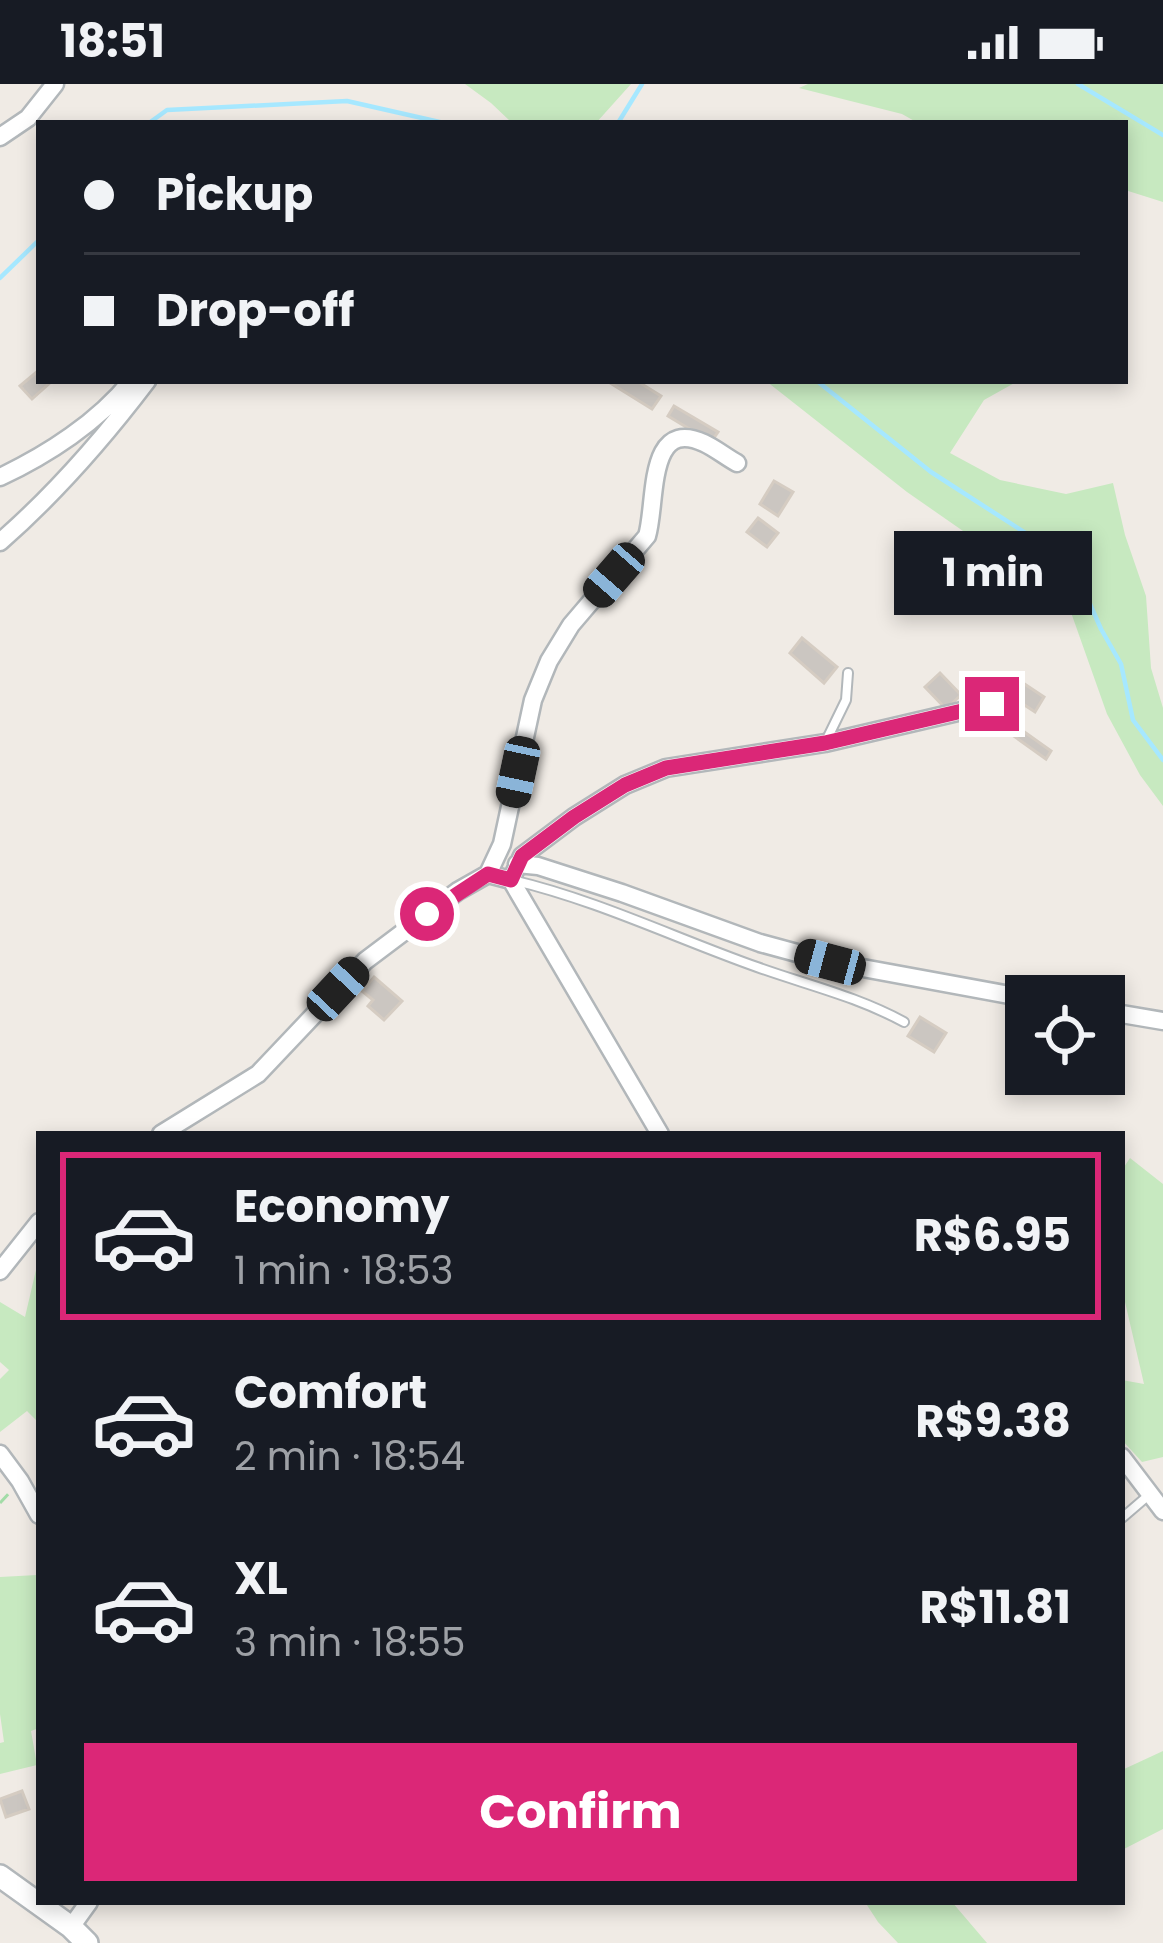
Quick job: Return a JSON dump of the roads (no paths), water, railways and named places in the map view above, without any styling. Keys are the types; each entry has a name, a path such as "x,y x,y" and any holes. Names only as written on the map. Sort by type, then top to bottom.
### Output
{"street":[{"path":"0,137 28,118 55,84"},
{"path":"0,477 71,436 127,384"},
{"path":"0,542 56,490 145,384"},
{"path":"488,874 502,844 533,700 548,661 571,625 647,536 658,460 664,448 670,442 689,439 703,442 736,463"},
{"path":"514,872 522,856 574,817 625,785 666,768 825,743 992,704"},
{"path":"166,1131 258,1074 365,961 488,874 538,866 760,943 830,962 1005,994"},
{"path":"514,872 658,1131"},
{"path":"1125,1015 1163,1021"},
{"path":"0,1271 36,1226"},
{"path":"0,1454 36,1510"},
{"path":"1125,1460 1157,1490 1163,1511"},
{"path":"0,1876 36,1903"},
{"path":"39,1905 79,1935 88,1905"}],"lane":[{"path":"825,743 846,700 848,673"},
{"path":"514,872 754,966 867,1002 904,1022"},
{"path":"1125,1516 1157,1490"}],"waterway":[{"path":"620,120 642,84"},
{"path":"1078,84 1163,135"},
{"path":"153,120 167,110 347,101 431,120"},
{"path":"0,278 36,243"},
{"path":"821,384 931,472 1072,563 1121,664 1133,720 1163,760"}]}
